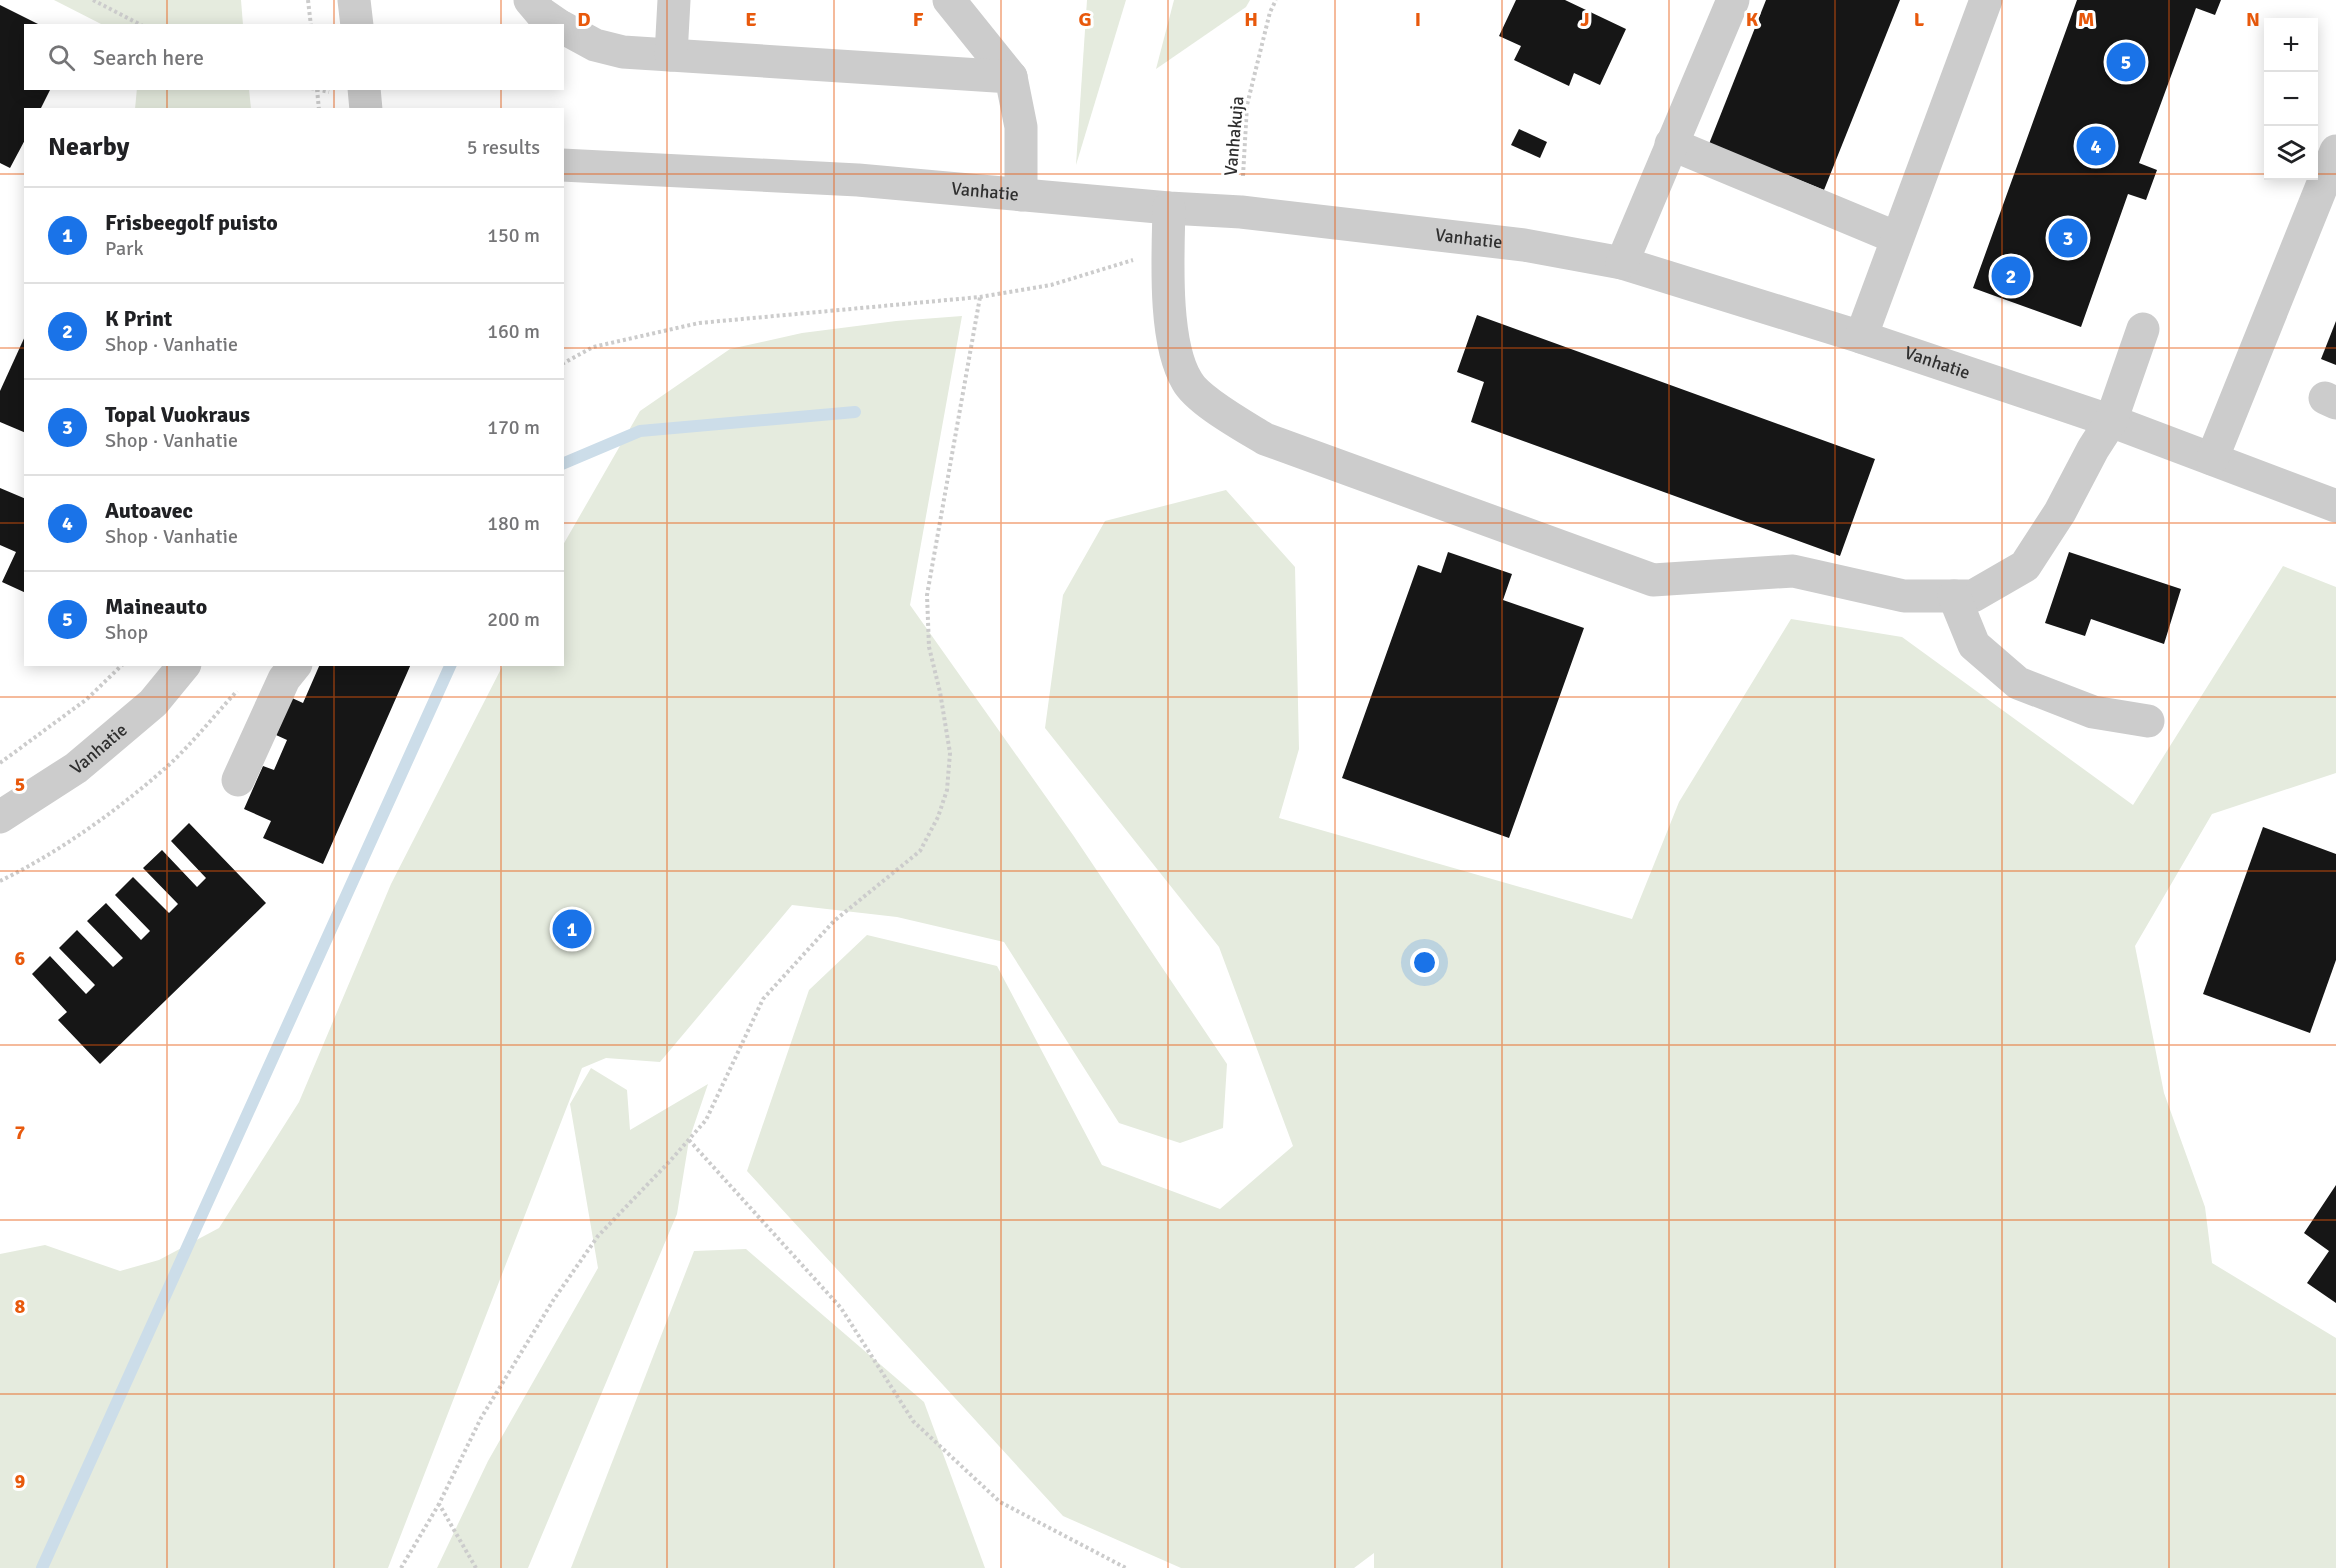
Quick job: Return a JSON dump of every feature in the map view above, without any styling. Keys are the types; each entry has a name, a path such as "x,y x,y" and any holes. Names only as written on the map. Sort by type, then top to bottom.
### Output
{"street":[{"path":"354,0 357,24"},
{"path":"530,0 541,13 558,24"},
{"path":"671,55 674,0"},
{"path":"949,0 1011,77 1021,127 1021,195"},
{"path":"1622,263 1733,0"},
{"path":"1861,337 1986,0"},
{"path":"564,28 595,45 623,52 1011,77"},
{"path":"364,90 366,108"},
{"path":"1671,144 1897,238"},
{"path":"2212,459 2336,151"},
{"name":"Vanhatie","path":"564,165 858,180 1169,208 1241,212 1524,245 1622,263 1861,337 2111,421 2336,506"},
{"path":"1169,208 1168,249 1172,340 1187,382 1217,410 1265,439 1653,580 1793,571 1904,596 1973,596 2025,566 2060,512 2092,449 2111,421 2143,329"},
{"path":"1954,596 1974,645 2018,683 2093,712 2148,721"},
{"name":"Vanhatie","path":"0,817 76,768 153,703 183,666"},
{"path":"238,780 284,679 294,666"}],"path":[{"path":"93,0 139,24"},
{"path":"308,0 310,24"},
{"name":"Vanhakuja","path":"1241,212 1247,105 1270,12 1276,0"},
{"path":"317,90 320,108"},
{"path":"564,363 593,347 699,323 980,297 1052,285 1168,249"},
{"path":"401,1568 440,1504 481,1418 554,1299 598,1236 706,1120 763,999 834,921 920,851 938,817 947,790 950,753 940,692 929,647 927,595 980,297"},
{"path":"0,763 87,699 121,666"},
{"path":"0,881 25,869 110,813 171,762 244,683"},
{"path":"689,1140 842,1308 913,1421 1000,1502 1126,1568"},
{"path":"440,1504 476,1568"}],"shaded area":[{"path":"54,0 241,0 243,24 101,24"},
{"path":"1087,0 1126,0 1076,165"},
{"path":"1174,0 1250,0 1246,7 1156,69"},
{"path":"137,90 249,90 251,108 135,108"},
{"path":"962,316 910,605 1073,835 1227,1064 1223,1128 1180,1143 1119,1123 1004,942 897,917 792,905 660,1062 606,1058 582,1068 388,1568 0,1568 0,1254 45,1245 120,1271 159,1260 219,1228 299,1102 391,884 502,666 564,666 564,543 640,411 730,349 802,333 896,321"},
{"path":"1226,490 1295,567 1299,749 1279,818 1632,919 1679,802 1791,619 1902,637 2133,805 2283,566 2336,587 2336,773 2212,814 2135,946 2164,1093 2205,1207 2212,1263 2336,1338 2336,1568 1374,1568 1374,1553 1354,1568 1181,1568 1063,1516 747,1171 809,990 867,935 997,966 1102,1165 1220,1209 1293,1146 1219,947 1045,728 1063,595 1105,521"},
{"path":"591,1068 627,1090 630,1130 708,1084 689,1140 677,1214 528,1568 437,1568 488,1461 598,1268 570,1104"},
{"path":"746,1249 924,1402 985,1568 571,1568 694,1251"}],"building":[{"path":"1516,0 1565,0 1626,29 1600,85 1574,73 1569,86 1514,60 1521,46 1499,36"},
{"path":"1766,0 1900,0 1824,190 1709,144"},
{"path":"2077,0 2221,0 2215,15 2196,8 2139,163 2157,170 2146,200 2128,194 2081,327 1973,288"},
{"path":"0,5 38,24 24,24 24,90 50,90 41,108 24,108 24,142 10,168 0,163"},
{"path":"1519,129 1547,142 1540,158 1511,145"},
{"path":"1477,315 1875,459 1840,556 1471,422 1484,382 1457,372"},
{"path":"2336,321 2336,365 2321,359"},
{"path":"24,338 24,432 0,422 0,391"},
{"path":"0,488 24,498 24,592 2,582 16,552 0,545"},
{"path":"1448,552 1512,574 1503,600 1584,628 1509,838 1342,778 1418,565 1441,573"},
{"path":"2069,552 2181,589 2164,644 2091,619 2085,636 2045,623"},
{"path":"319,666 410,666 323,864 263,838 271,821 244,809 263,766 274,770 287,740 276,735 292,698 303,703"},
{"path":"189,823 266,903 100,1064 58,1020 67,1012 32,974 50,956 86,994 95,985 59,948 77,930 113,967 123,958 87,921 106,903 141,940 150,931 115,895 133,877 169,913 178,904 143,868 162,850 197,887 206,878 171,841"},
{"path":"2263,827 2336,854 2336,960 2310,1033 2203,994"},
{"path":"2336,1185 2336,1303 2307,1283 2329,1251 2304,1233"}],"waterway":[{"path":"564,463 640,431 855,412"},
{"path":"42,1568 450,666"}],"place":[{"name":"Maineauto","path":"2126,62"},
{"name":"Autoavec","path":"2096,146"},
{"name":"Topal Vuokraus","path":"2068,238"},
{"name":"K Print","path":"2011,276"},
{"name":"Frisbeegolf puisto","path":"572,929"}]}
